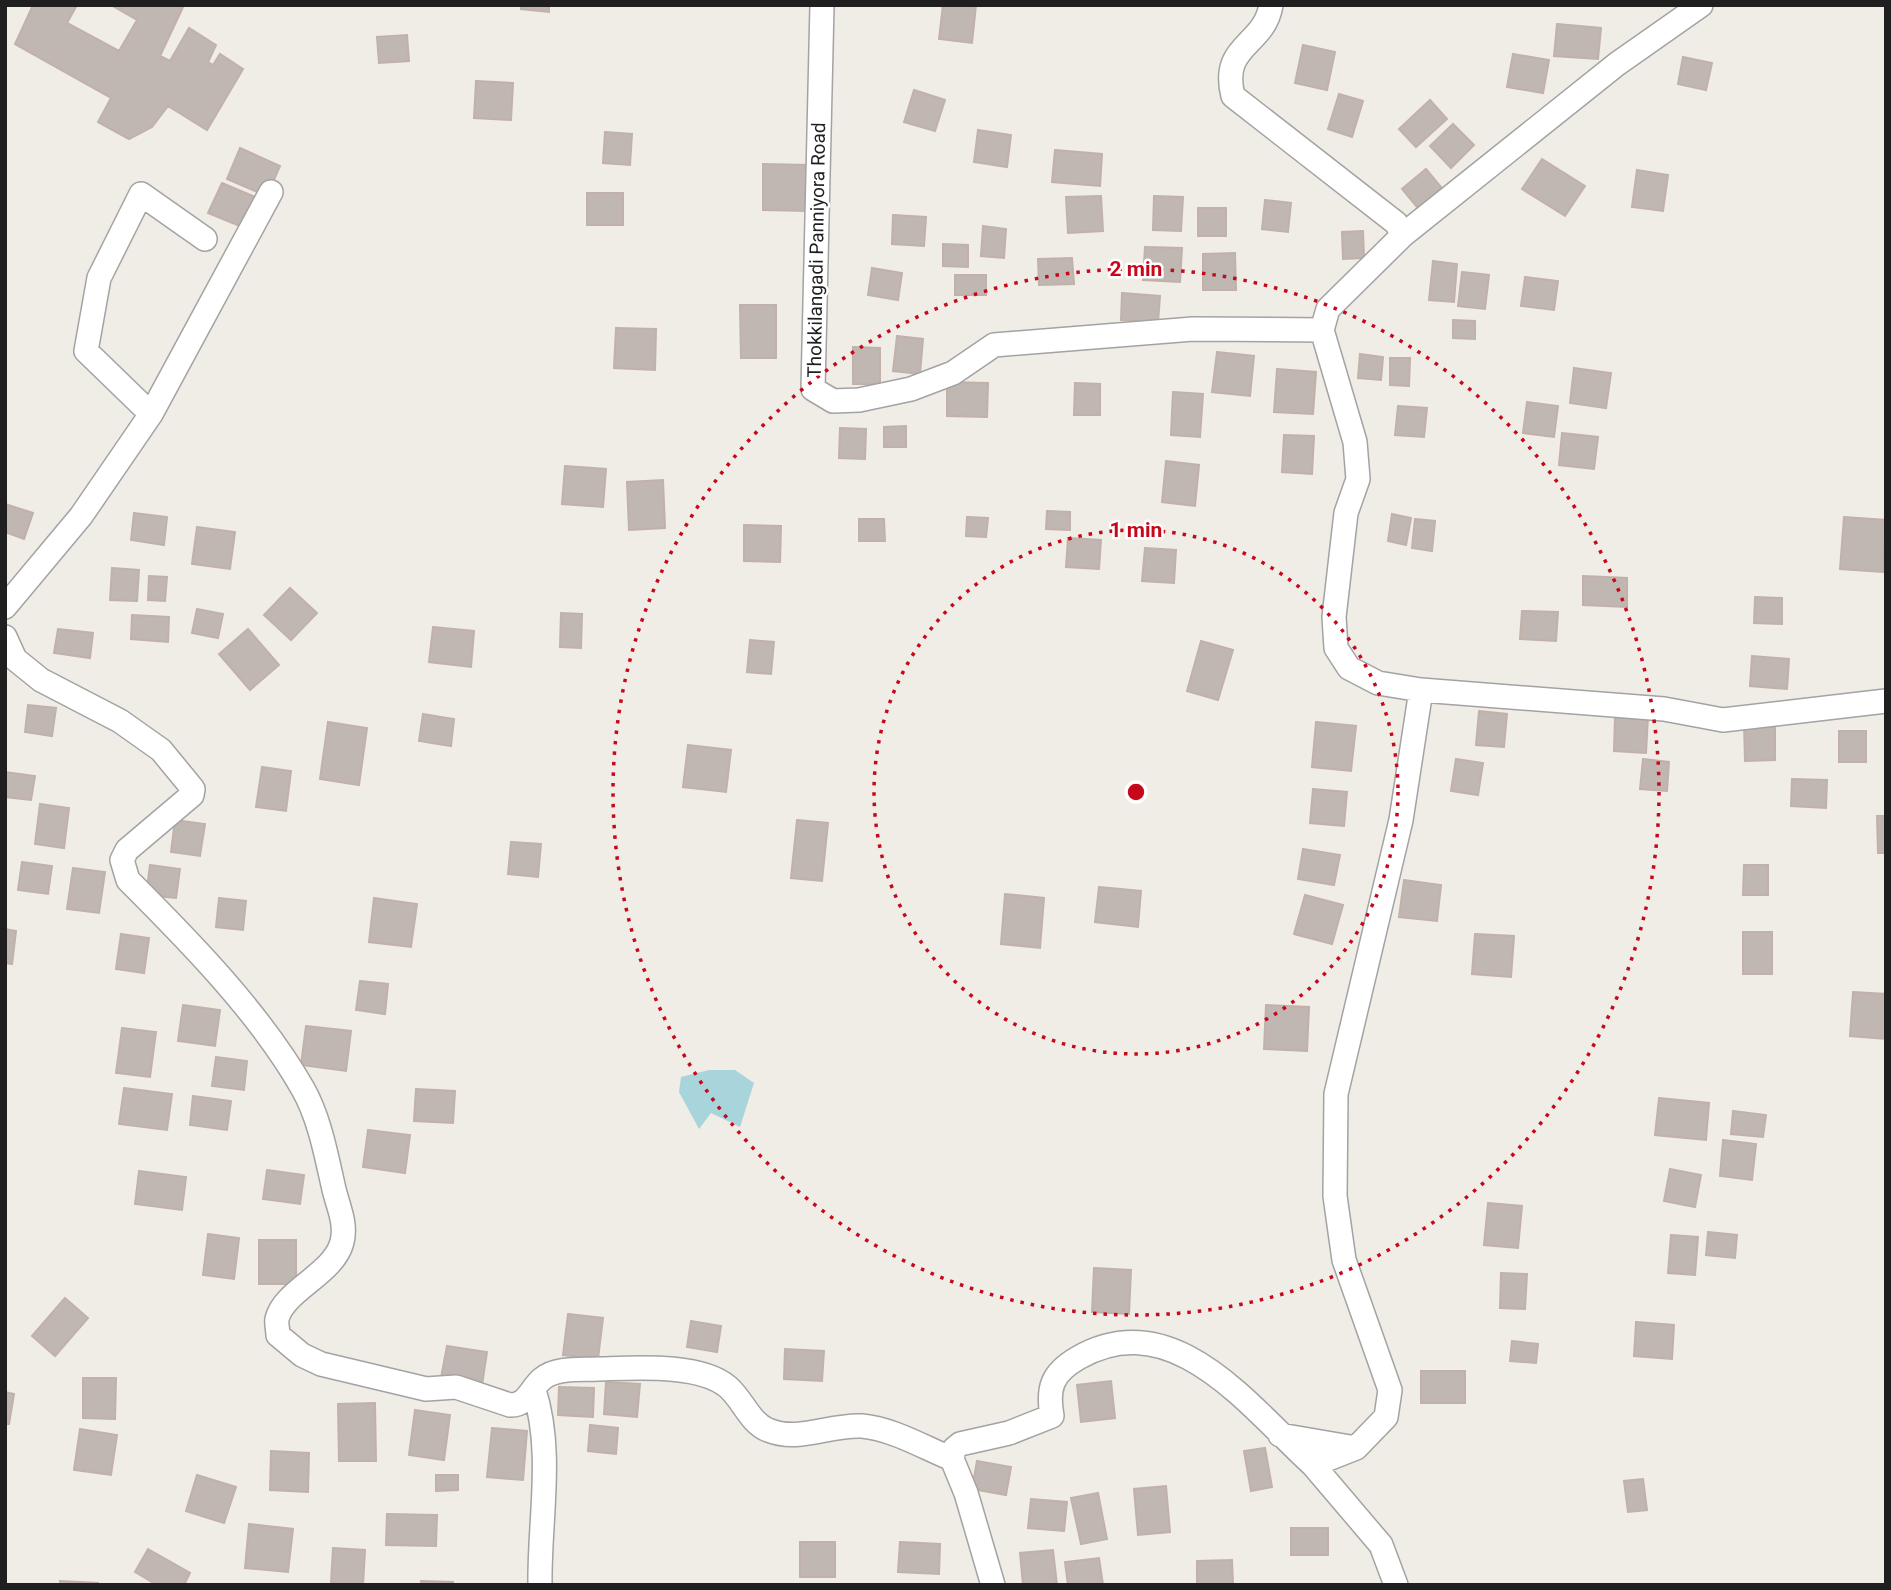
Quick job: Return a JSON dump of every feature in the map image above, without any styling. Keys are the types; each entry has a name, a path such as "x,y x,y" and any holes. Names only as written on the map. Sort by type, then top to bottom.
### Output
{"street":[{"name":"Thokkilangadi Panniyora Road","path":"822,5 813,389 833,401 859,400 911,389 953,373 994,345 1193,329 1322,330"},
{"path":"1271,5 1269,18 1230,65 1229,77 1233,96 1396,223 1403,235"},
{"path":"1702,5 1617,64 1403,235 1328,309 1322,330 1355,442 1358,479 1346,513 1334,617 1336,648 1349,668 1378,683 1422,690 1664,709 1723,720 1886,701"},
{"path":"5,607 81,516 151,414 271,192"},
{"path":"151,414 86,351 99,278 141,194 205,239"},
{"path":"5,636 15,659 23,666 41,680 120,721 140,735 160,750 192,789 192,795 127,850 122,860 128,880 247,1010 304,1090 317,1125 344,1221 342,1244 318,1277 292,1297 277,1318 278,1335 302,1355 321,1364 426,1389 456,1387 516,1406 534,1390 542,1378 564,1370 635,1368 695,1373 713,1377 729,1388 757,1424 769,1431 809,1435 829,1428 859,1426 884,1429 951,1459"},
{"path":"1313,1465 1356,1448 1386,1417 1390,1390 1344,1260 1335,1196 1336,1094 1401,820 1422,690"},
{"path":"993,1585 966,1493 951,1459 954,1449 960,1444 1009,1433 1052,1416 1048,1393 1057,1374 1078,1358 1111,1345 1153,1344 1182,1352 1217,1374 1313,1465 1381,1545 1396,1585"},
{"path":"534,1390 540,1408 546,1472 540,1585"},
{"path":"1280,1435 1356,1448"}],"water":[{"path":"709,1070 735,1070 754,1083 740,1127 711,1113 699,1129 679,1092 681,1077"}],"building":[{"path":"33,5 77,5 67,23 119,51 137,20 111,5 184,5 160,56 170,61 189,28 216,45 208,62 213,65 220,54 243,69 207,130 168,106 152,127 129,139 98,122 111,98 15,44"},
{"path":"521,5 549,5 549,12 521,9"},
{"path":"943,5 976,5 972,43 939,39"},
{"path":"1557,24 1601,28 1598,59 1554,56"},
{"path":"407,35 409,61 379,63 377,37"},
{"path":"1303,45 1335,52 1327,90 1295,83"},
{"path":"1513,54 1549,60 1543,93 1507,87"},
{"path":"1683,57 1712,63 1706,90 1678,84"},
{"path":"476,81 513,83 511,120 474,118"},
{"path":"914,90 945,100 935,131 904,122"},
{"path":"1339,94 1363,101 1352,137 1328,129"},
{"path":"1430,100 1447,119 1416,147 1399,129"},
{"path":"1453,124 1474,145 1451,168 1430,146"},
{"path":"978,130 1011,135 1007,167 974,162"},
{"path":"605,132 632,134 630,165 603,163"},
{"path":"240,148 280,166 267,196 227,179"},
{"path":"1055,150 1102,154 1100,186 1052,182"},
{"path":"1542,159 1585,186 1565,216 1522,189"},
{"path":"763,164 808,165 808,211 763,210"},
{"path":"1426,169 1446,193 1422,213 1402,189"},
{"path":"1637,170 1668,175 1663,211 1632,207"},
{"path":"222,183 255,197 242,227 208,213"},
{"path":"587,193 623,193 623,225 587,225"},
{"path":"1101,196 1103,231 1068,233 1066,197"},
{"path":"1154,196 1183,197 1181,231 1153,230"},
{"path":"1265,200 1291,203 1288,232 1262,229"},
{"path":"1198,208 1226,208 1226,236 1198,236"},
{"path":"893,215 926,217 924,246 892,244"},
{"path":"983,226 1006,229 1004,258 981,256"},
{"path":"1363,231 1364,258 1343,259 1342,232"},
{"path":"943,244 968,245 968,267 943,266"},
{"path":"1145,247 1182,248 1180,282 1143,280"},
{"path":"1235,253 1236,290 1203,290 1203,254"},
{"path":"1072,258 1074,284 1039,285 1038,259"},
{"path":"1433,261 1457,264 1454,302 1429,300"},
{"path":"872,268 902,273 898,300 868,295"},
{"path":"1462,272 1489,275 1485,309 1458,306"},
{"path":"955,275 986,275 986,295 955,295"},
{"path":"1525,277 1558,281 1554,310 1521,306"},
{"path":"1122,293 1160,296 1158,322 1121,320"},
{"path":"740,305 776,305 776,358 741,358"},
{"path":"1453,320 1475,321 1475,339 1453,338"},
{"path":"616,328 656,329 655,370 614,368"},
{"path":"897,336 923,339 920,374 893,371"},
{"path":"853,347 880,348 880,384 853,384"},
{"path":"1217,352 1254,356 1250,396 1212,392"},
{"path":"1360,354 1383,357 1381,380 1358,378"},
{"path":"1390,358 1410,358 1409,386 1390,385"},
{"path":"1574,368 1611,373 1606,408 1570,403"},
{"path":"1277,369 1316,372 1313,414 1274,412"},
{"path":"947,382 988,383 987,417 947,416"},
{"path":"1075,383 1100,384 1100,415 1074,415"},
{"path":"1173,392 1203,394 1200,437 1171,435"},
{"path":"1527,402 1558,406 1554,437 1523,433"},
{"path":"1398,406 1427,408 1424,437 1395,435"},
{"path":"906,426 906,447 884,447 884,427"},
{"path":"840,428 866,429 865,459 839,458"},
{"path":"1562,433 1598,437 1594,469 1559,465"},
{"path":"1284,435 1314,436 1312,474 1282,472"},
{"path":"1166,461 1199,465 1195,506 1162,502"},
{"path":"565,466 606,469 603,507 562,504"},
{"path":"663,480 665,528 629,530 627,482"},
{"path":"5,504 33,513 24,539 5,532"},
{"path":"1047,511 1070,512 1070,530 1046,529"},
{"path":"134,513 167,517 164,545 131,540"},
{"path":"1392,514 1411,518 1406,545 1388,541"},
{"path":"967,517 988,518 986,537 966,536"},
{"path":"1844,517 1886,520 1883,572 1840,569"},
{"path":"859,519 884,519 885,541 859,541"},
{"path":"1415,519 1435,521 1432,551 1412,548"},
{"path":"744,525 781,526 780,562 744,561"},
{"path":"197,527 235,532 230,569 192,564"},
{"path":"1068,538 1101,540 1099,569 1066,567"},
{"path":"1145,548 1176,550 1174,583 1142,581"},
{"path":"112,568 139,570 137,601 110,600"},
{"path":"149,576 167,577 165,601 148,600"},
{"path":"1583,576 1627,578 1627,607 1583,605"},
{"path":"290,588 317,613 291,640 264,615"},
{"path":"1755,597 1782,598 1782,624 1754,623"},
{"path":"197,609 223,614 218,638 192,633"},
{"path":"1522,611 1558,612 1556,641 1520,639"},
{"path":"561,613 582,614 581,648 560,647"},
{"path":"132,615 169,617 168,642 131,639"},
{"path":"433,627 474,631 471,667 429,662"},
{"path":"58,629 93,633 90,658 54,653"},
{"path":"248,629 279,665 250,690 219,654"},
{"path":"750,640 774,642 771,674 747,672"},
{"path":"1201,641 1233,650 1218,700 1187,691"},
{"path":"1752,656 1789,659 1787,689 1750,686"},
{"path":"28,705 56,708 52,736 25,732"},
{"path":"1479,711 1507,714 1504,747 1476,745"},
{"path":"423,714 454,719 451,746 419,741"},
{"path":"1615,716 1648,717 1646,753 1614,751"},
{"path":"1775,721 1775,760 1745,761 1744,722"},
{"path":"328,722 367,728 359,785 320,779"},
{"path":"1316,722 1356,726 1351,771 1312,767"},
{"path":"1839,731 1866,731 1866,762 1839,762"},
{"path":"688,745 731,750 726,792 683,787"},
{"path":"1456,759 1483,763 1478,795 1451,791"},
{"path":"1643,759 1669,762 1667,791 1640,789"},
{"path":"262,767 291,771 286,811 256,807"},
{"path":"5,772 35,776 31,800 5,797"},
{"path":"1792,779 1827,780 1826,808 1791,806"},
{"path":"1313,789 1347,792 1344,826 1310,823"},
{"path":"40,804 69,808 64,848 35,844"},
{"path":"1877,816 1886,816 1886,853 1878,853"},
{"path":"175,820 205,824 200,856 171,852"},
{"path":"797,820 828,823 822,881 791,878"},
{"path":"511,842 541,844 538,877 508,874"},
{"path":"1303,849 1340,855 1334,885 1298,879"},
{"path":"22,862 52,866 48,894 18,890"},
{"path":"150,865 180,869 176,898 146,895"},
{"path":"1744,865 1768,865 1768,895 1743,895"},
{"path":"73,868 105,872 99,913 67,909"},
{"path":"1404,880 1441,885 1437,921 1399,917"},
{"path":"1099,887 1141,891 1138,927 1095,922"},
{"path":"1005,894 1044,898 1040,948 1001,944"},
{"path":"1305,895 1343,905 1332,944 1294,934"},
{"path":"219,898 246,901 243,930 216,927"},
{"path":"374,898 417,904 411,947 369,942"},
{"path":"5,929 16,931 12,964 5,963"},
{"path":"1743,932 1772,932 1772,974 1743,974"},
{"path":"121,934 149,938 144,973 116,969"},
{"path":"1475,934 1514,936 1511,977 1472,974"},
{"path":"360,981 388,984 385,1014 356,1010"},
{"path":"1853,992 1886,994 1886,1039 1850,1036"},
{"path":"183,1005 220,1010 215,1046 178,1041"},
{"path":"1266,1005 1309,1007 1307,1051 1264,1049"},
{"path":"306,1026 351,1031 346,1071 301,1065"},
{"path":"122,1028 156,1032 150,1077 116,1073"},
{"path":"216,1057 247,1061 244,1090 212,1086"},
{"path":"124,1088 172,1094 167,1130 119,1124"},
{"path":"416,1089 455,1091 453,1123 414,1121"},
{"path":"193,1096 231,1101 227,1130 190,1125"},
{"path":"1659,1098 1709,1103 1706,1140 1655,1135"},
{"path":"1733,1111 1766,1115 1763,1137 1731,1134"},
{"path":"368,1130 410,1135 405,1173 363,1167"},
{"path":"1723,1140 1756,1144 1752,1180 1720,1176"},
{"path":"1670,1169 1701,1175 1695,1207 1664,1201"},
{"path":"267,1170 304,1175 300,1204 263,1199"},
{"path":"139,1171 186,1177 182,1210 135,1204"},
{"path":"1488,1203 1522,1206 1518,1248 1484,1245"},
{"path":"1708,1232 1737,1235 1735,1258 1706,1255"},
{"path":"208,1234 239,1238 234,1279 203,1275"},
{"path":"1671,1235 1698,1237 1695,1275 1668,1273"},
{"path":"259,1240 296,1240 296,1284 259,1284"},
{"path":"1094,1268 1131,1270 1129,1314 1092,1312"},
{"path":"1501,1273 1527,1274 1525,1309 1500,1308"},
{"path":"65,1298 88,1318 55,1356 32,1336"},
{"path":"568,1314 603,1318 598,1359 563,1355"},
{"path":"691,1321 721,1326 717,1352 687,1347"},
{"path":"1636,1322 1674,1325 1672,1359 1634,1356"},
{"path":"1512,1341 1538,1344 1536,1363 1510,1361"},
{"path":"447,1346 487,1352 482,1385 441,1378"},
{"path":"785,1349 824,1351 822,1381 784,1379"},
{"path":"1421,1371 1465,1371 1465,1403 1421,1403"},
{"path":"83,1378 116,1378 115,1419 83,1418"},
{"path":"1111,1381 1115,1418 1081,1422 1077,1385"},
{"path":"606,1382 640,1384 637,1417 604,1414"},
{"path":"559,1387 594,1388 593,1417 558,1415"},
{"path":"5,1392 14,1394 9,1424 5,1424"},
{"path":"375,1403 376,1461 339,1461 338,1404"},
{"path":"415,1410 450,1415 444,1460 409,1455"},
{"path":"590,1425 618,1428 616,1454 588,1451"},
{"path":"492,1428 527,1431 523,1480 487,1477"},
{"path":"80,1429 117,1435 111,1475 74,1470"},
{"path":"1265,1448 1272,1487 1251,1491 1244,1451"},
{"path":"271,1451 309,1453 308,1492 270,1490"},
{"path":"977,1461 1011,1467 1006,1495 972,1489"},
{"path":"197,1475 236,1487 224,1523 186,1511"},
{"path":"436,1475 458,1475 458,1490 436,1491"},
{"path":"1643,1479 1647,1510 1628,1512 1624,1481"},
{"path":"1166,1486 1170,1532 1138,1535 1134,1489"},
{"path":"1098,1493 1107,1539 1081,1544 1071,1498"},
{"path":"1031,1499 1067,1502 1064,1531 1028,1528"},
{"path":"387,1514 437,1515 436,1546 386,1545"},
{"path":"249,1524 293,1529 288,1572 245,1568"},
{"path":"1291,1528 1328,1528 1328,1555 1291,1555"},
{"path":"800,1542 835,1542 835,1577 800,1577"},
{"path":"900,1542 940,1544 939,1574 898,1572"},
{"path":"333,1548 365,1550 363,1585 331,1583"},
{"path":"148,1549 190,1573 184,1585 157,1585 135,1572"},
{"path":"1053,1550 1057,1585 1023,1585 1020,1553"},
{"path":"1099,1558 1103,1585 1068,1585 1065,1562"},
{"path":"1232,1560 1233,1585 1197,1585 1197,1561"},
{"path":"60,1581 98,1583 98,1585 60,1585"},
{"path":"421,1581 453,1582 453,1585 421,1585"}]}
